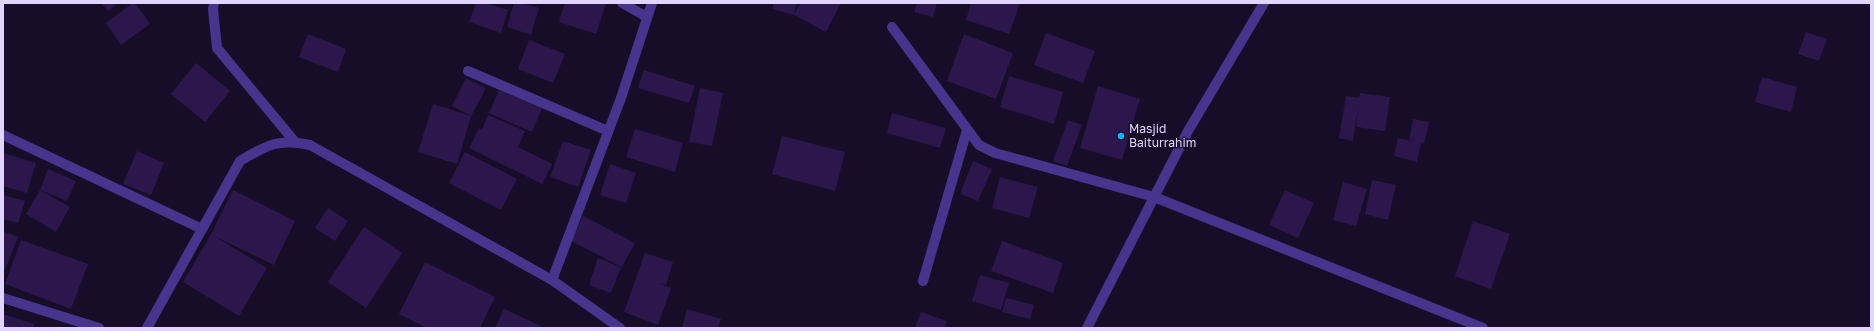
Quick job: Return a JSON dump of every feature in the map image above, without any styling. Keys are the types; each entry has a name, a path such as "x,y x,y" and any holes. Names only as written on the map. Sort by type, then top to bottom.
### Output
{"street":[{"path":"214,3 213,9 217,48 295,142"},
{"path":"622,3 647,17"},
{"path":"552,280 608,131 652,3"},
{"path":"1087,328 1188,131 1264,3"},
{"path":"892,28 979,145 995,153 1154,197 1483,328"},
{"path":"468,71 608,131"},
{"path":"923,281 967,130"},
{"path":"3,135 202,229"},
{"path":"147,328 240,161 266,146 295,142 310,145 552,280 620,328"},
{"path":"3,298 99,328"}],"building":[{"path":"101,3 118,3 108,11"},
{"path":"135,3 150,24 121,45 106,23"},
{"path":"476,3 486,3 508,10 501,33 469,22"},
{"path":"514,3 522,3 539,8 531,35 507,27"},
{"path":"565,3 606,3 596,34 559,22"},
{"path":"774,3 797,3 794,15 772,9"},
{"path":"800,3 841,3 826,32 794,15"},
{"path":"917,3 937,3 933,17 914,12"},
{"path":"971,3 1020,3 1009,34 966,20"},
{"path":"1806,32 1827,39 1819,61 1798,54"},
{"path":"1046,33 1095,51 1083,83 1034,65"},
{"path":"308,34 346,49 338,72 299,57"},
{"path":"964,34 1013,53 996,99 947,81"},
{"path":"529,40 565,54 553,83 518,69"},
{"path":"196,63 230,91 205,122 171,94"},
{"path":"644,70 695,86 689,103 638,88"},
{"path":"1009,76 1063,92 1054,124 1000,107"},
{"path":"1762,77 1797,87 1791,112 1755,102"},
{"path":"466,78 486,88 471,116 452,106"},
{"path":"1098,86 1140,99 1122,160 1080,148"},
{"path":"700,88 723,93 712,146 689,142"},
{"path":"499,90 542,108 532,132 489,113"},
{"path":"1360,93 1390,97 1385,131 1356,127 1358,107 1353,141 1339,138 1346,96 1359,98"},
{"path":"433,104 471,116 457,164 418,152"},
{"path":"892,113 946,128 940,148 887,133"},
{"path":"488,115 525,131 518,147 552,164 542,184 469,148 479,128 482,130"},
{"path":"1413,119 1429,122 1424,144 1421,143 1417,162 1394,156 1398,138 1415,142 1409,140"},
{"path":"1068,120 1082,125 1067,166 1053,161"},
{"path":"635,129 683,143 675,172 626,157"},
{"path":"782,136 845,152 835,191 772,174"},
{"path":"563,141 591,150 578,187 550,177"},
{"path":"137,151 164,163 151,195 123,184"},
{"path":"465,152 517,179 501,210 449,183"},
{"path":"3,153 36,163 27,193 3,186"},
{"path":"973,161 992,169 978,201 960,194"},
{"path":"610,164 636,173 626,203 600,195"},
{"path":"48,169 76,181 67,201 40,190"},
{"path":"1000,177 1038,187 1029,218 992,208"},
{"path":"1372,180 1396,185 1388,220 1365,214"},
{"path":"1343,182 1367,189 1356,226 1333,220"},
{"path":"40,190 70,207 56,232 26,214"},
{"path":"233,190 295,221 274,265 214,236 267,268 239,316 183,282 211,234"},
{"path":"1285,190 1314,203 1298,238 1269,225"},
{"path":"3,195 25,201 18,223 3,219"},
{"path":"328,208 348,221 335,241 315,228"},
{"path":"583,216 635,243 622,267 571,241"},
{"path":"1473,221 1510,234 1491,289 1455,276"},
{"path":"364,227 402,253 366,308 328,282"},
{"path":"3,231 18,237 5,270 3,269"},
{"path":"21,240 88,264 71,309 5,284"},
{"path":"1002,241 1063,263 1053,293 991,271"},
{"path":"645,253 673,262 666,285 658,283 671,288 658,325 624,312"},
{"path":"598,258 621,267 611,293 589,285"},
{"path":"425,262 495,297 480,328 427,328 399,314"},
{"path":"980,275 1009,283 1001,310 972,301"},
{"path":"1006,298 1034,305 1030,319 1002,312"},
{"path":"504,309 541,326 540,328 495,328"},
{"path":"687,309 721,319 718,328 682,328"},
{"path":"921,312 947,321 945,328 915,328"},
{"path":"3,314 34,324 33,328 3,328"}],"place":[{"name":"Masjid Baiturrahim","path":"1121,136"}]}
